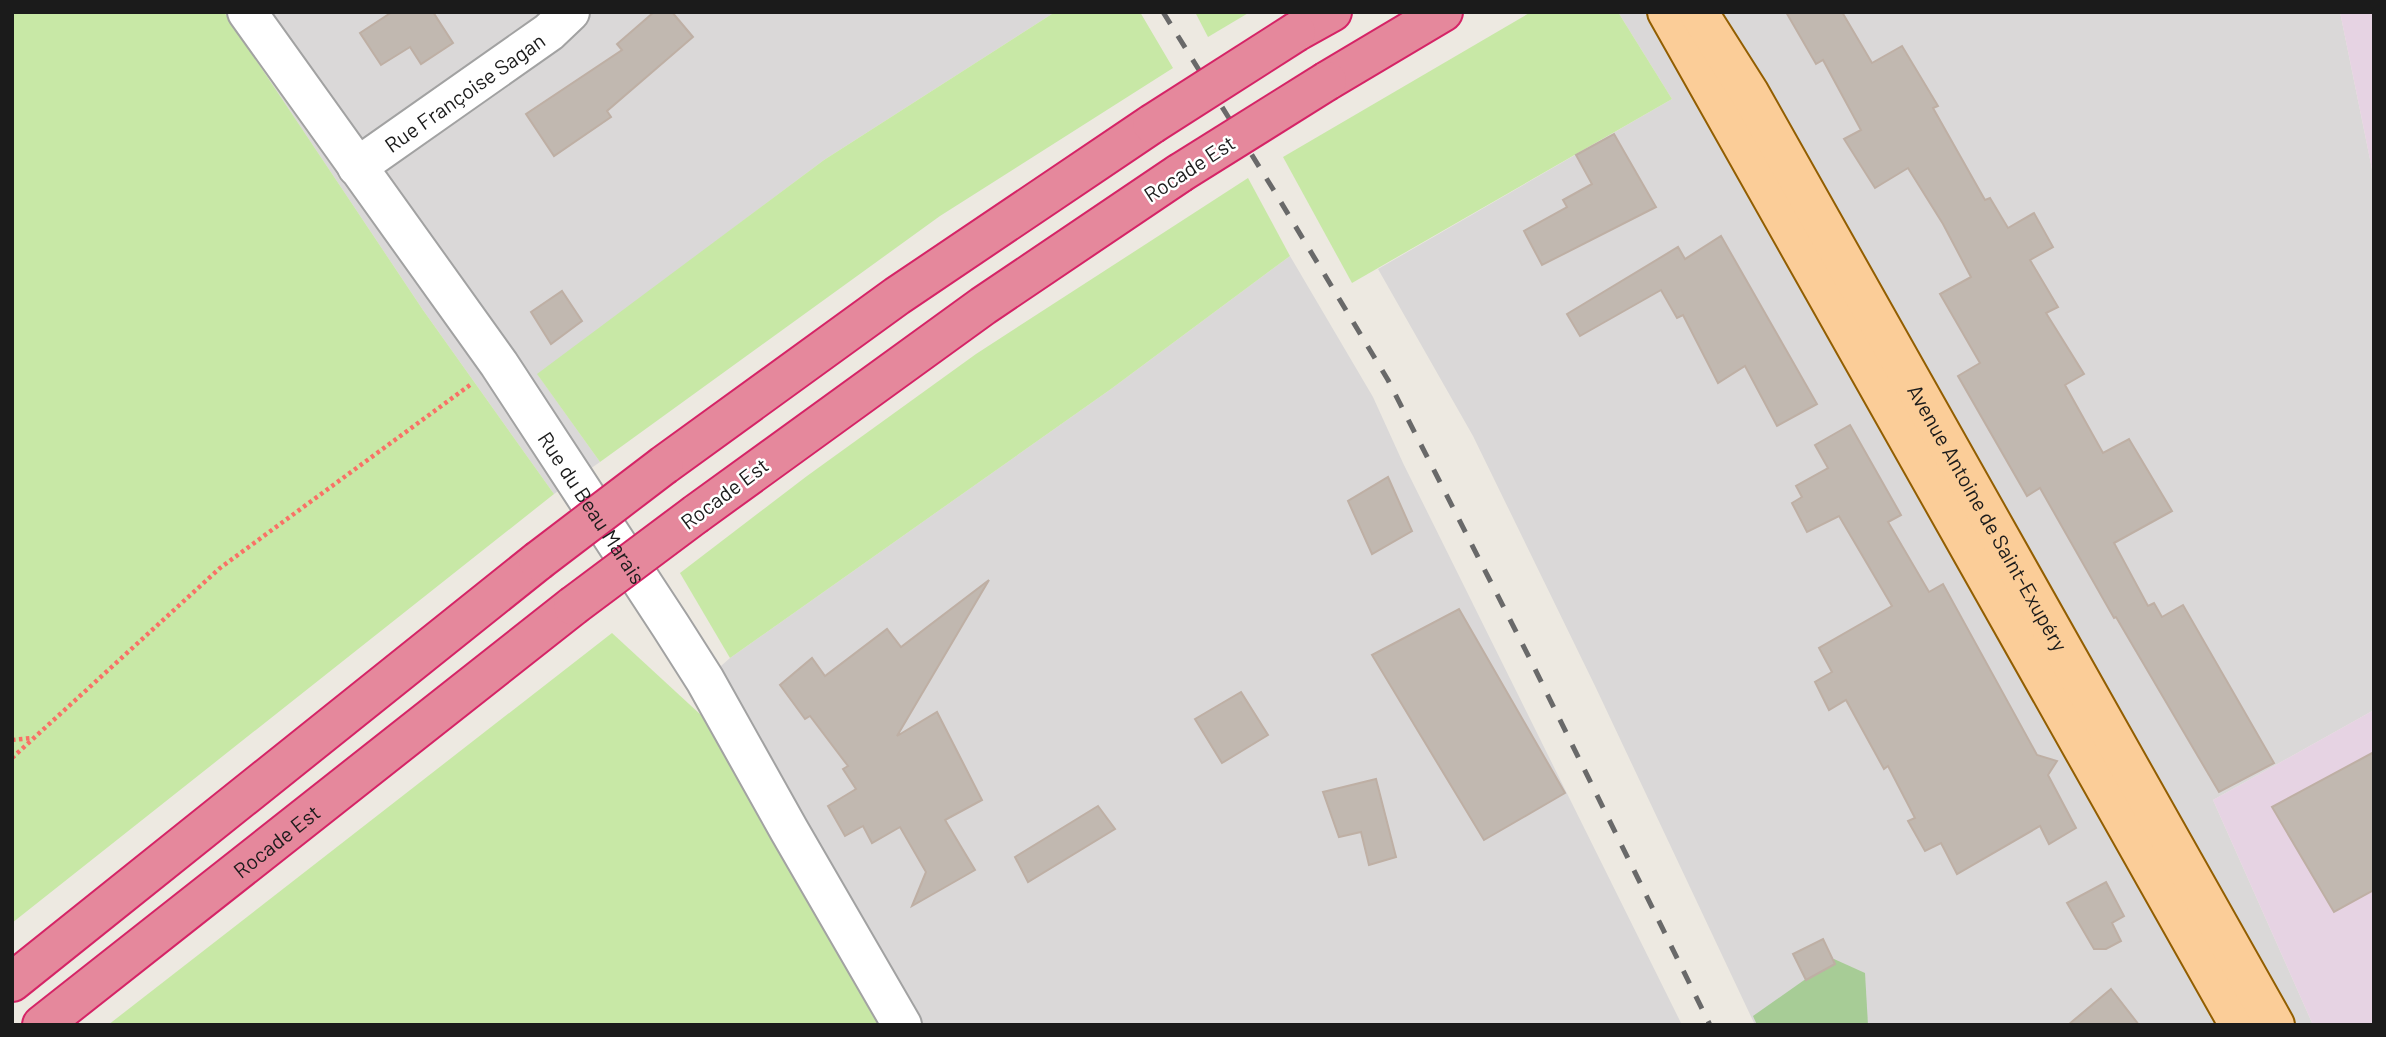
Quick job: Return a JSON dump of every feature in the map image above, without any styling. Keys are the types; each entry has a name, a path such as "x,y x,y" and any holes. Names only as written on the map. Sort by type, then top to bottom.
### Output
{"highway":[{"path":"12,982 538,561 664,465 897,296 1152,124 1332,12"},
{"name":"Rocade Est","path":"42,1025 695,514 983,306 1180,173 1443,12"}],"main road":[{"name":"Avenue Antoine de Saint-Exupéry","path":"1667,12 2239,1025"},
{"name":"Avenue Antoine de Saint-Exupéry","path":"1698,12 1750,94 2274,1025"}],"street":[{"name":"Rue du Beau Marais","path":"247,12 499,364 705,680 902,1025"},
{"name":"Rue Françoise Sagan","path":"357,167 549,32 570,12"}],"path":[{"path":"12,758 220,568 499,364"},
{"path":"12,740 32,738"}],"shaded area":[{"path":"224,12 1055,12 824,160 538,375 600,462 554,494 423,310"},
{"path":"1618,12 2340,12 2374,179 2374,710 2213,800 2313,1025 1755,1025 1596,688 1473,436 1378,269 1672,99"},
{"path":"2340,12 2374,12 2374,179"},
{"path":"1290,256 1373,397 1403,463 1682,1025 883,1025 705,680 730,658 1111,389"},
{"path":"2374,710 2374,1025 2313,1025 2213,800"}],"green space":[{"path":"12,12 224,12 423,310 554,494 12,923"},
{"path":"1055,12 1140,12 1173,68 940,216 600,462 537,374 824,160"},
{"path":"1195,12 1250,12 1208,37"},
{"path":"1531,12 1618,12 1672,99 1352,283 1283,157"},
{"path":"1248,178 1290,256 1111,389 730,658 680,573 807,476 976,354"},
{"path":"612,633 714,727 883,1025 108,1025"},
{"path":"1834,959 1865,973 1868,1025 1757,1025 1753,1016"}],"building":[{"path":"392,12 433,12 453,43 421,64 410,47 381,65 360,33"},
{"path":"654,12 672,12 693,37 607,111 611,117 554,156 526,114 622,50 617,44"},
{"path":"1786,12 1842,12 1872,63 1902,46 1938,106 1933,108 1985,200 1990,198 2008,228 2034,213 2053,247 2030,260 2058,307 2046,313 2084,374 2065,385 2103,453 2129,439 2172,511 2114,543 2148,606 2154,603 2162,617 2183,605 2274,763 2219,792 2116,617 2114,618 2040,488 2027,496 1958,376 1980,363 1940,294 1971,277 1943,224 1908,168 1875,188 1844,139 1861,130 1823,60 1816,64"},
{"path":"1614,134 1656,207 1542,265 1524,231 1567,207 1563,200 1592,184 1576,155"},
{"path":"1721,236 1817,404 1777,426 1745,366 1718,383 1683,315 1677,318 1661,290 1580,336 1567,314 1678,247 1685,259"},
{"path":"562,291 582,321 551,344 531,312"},
{"path":"1850,425 1901,515 1888,522 1929,592 1943,584 2037,755 2057,761 2048,775 2076,828 2049,844 2040,826 1957,874 1941,843 1925,851 1908,821 1915,818 1888,766 1884,769 1846,700 1829,710 1815,682 1832,672 1819,648 1892,606 1839,516 1807,532 1792,503 1802,497 1796,486 1828,468 1815,445"},
{"path":"1388,477 1412,531 1372,554 1348,501"},
{"path":"989,580 897,736 937,712 982,800 945,820 975,870 912,906 926,872 900,827 872,843 863,826 845,836 828,806 856,789 843,769 848,766 810,716 805,719 780,685 812,658 825,676 887,629 901,647"},
{"path":"1459,609 1565,793 1484,840 1372,655"},
{"path":"1241,692 1268,735 1222,763 1195,719"},
{"path":"2374,752 2374,890 2334,912 2272,807"},
{"path":"1376,779 1396,857 1369,865 1361,832 1339,837 1323,792"},
{"path":"1098,806 1115,829 1028,882 1015,857"},
{"path":"2106,882 2124,916 2112,923 2121,941 2106,949 2094,949 2067,903"},
{"path":"1823,939 1835,964 1806,980 1793,954"},
{"path":"2111,989 2139,1025 2068,1025"}],"railway":[{"path":"1163,12 1388,380 1530,659 1710,1025"}]}
